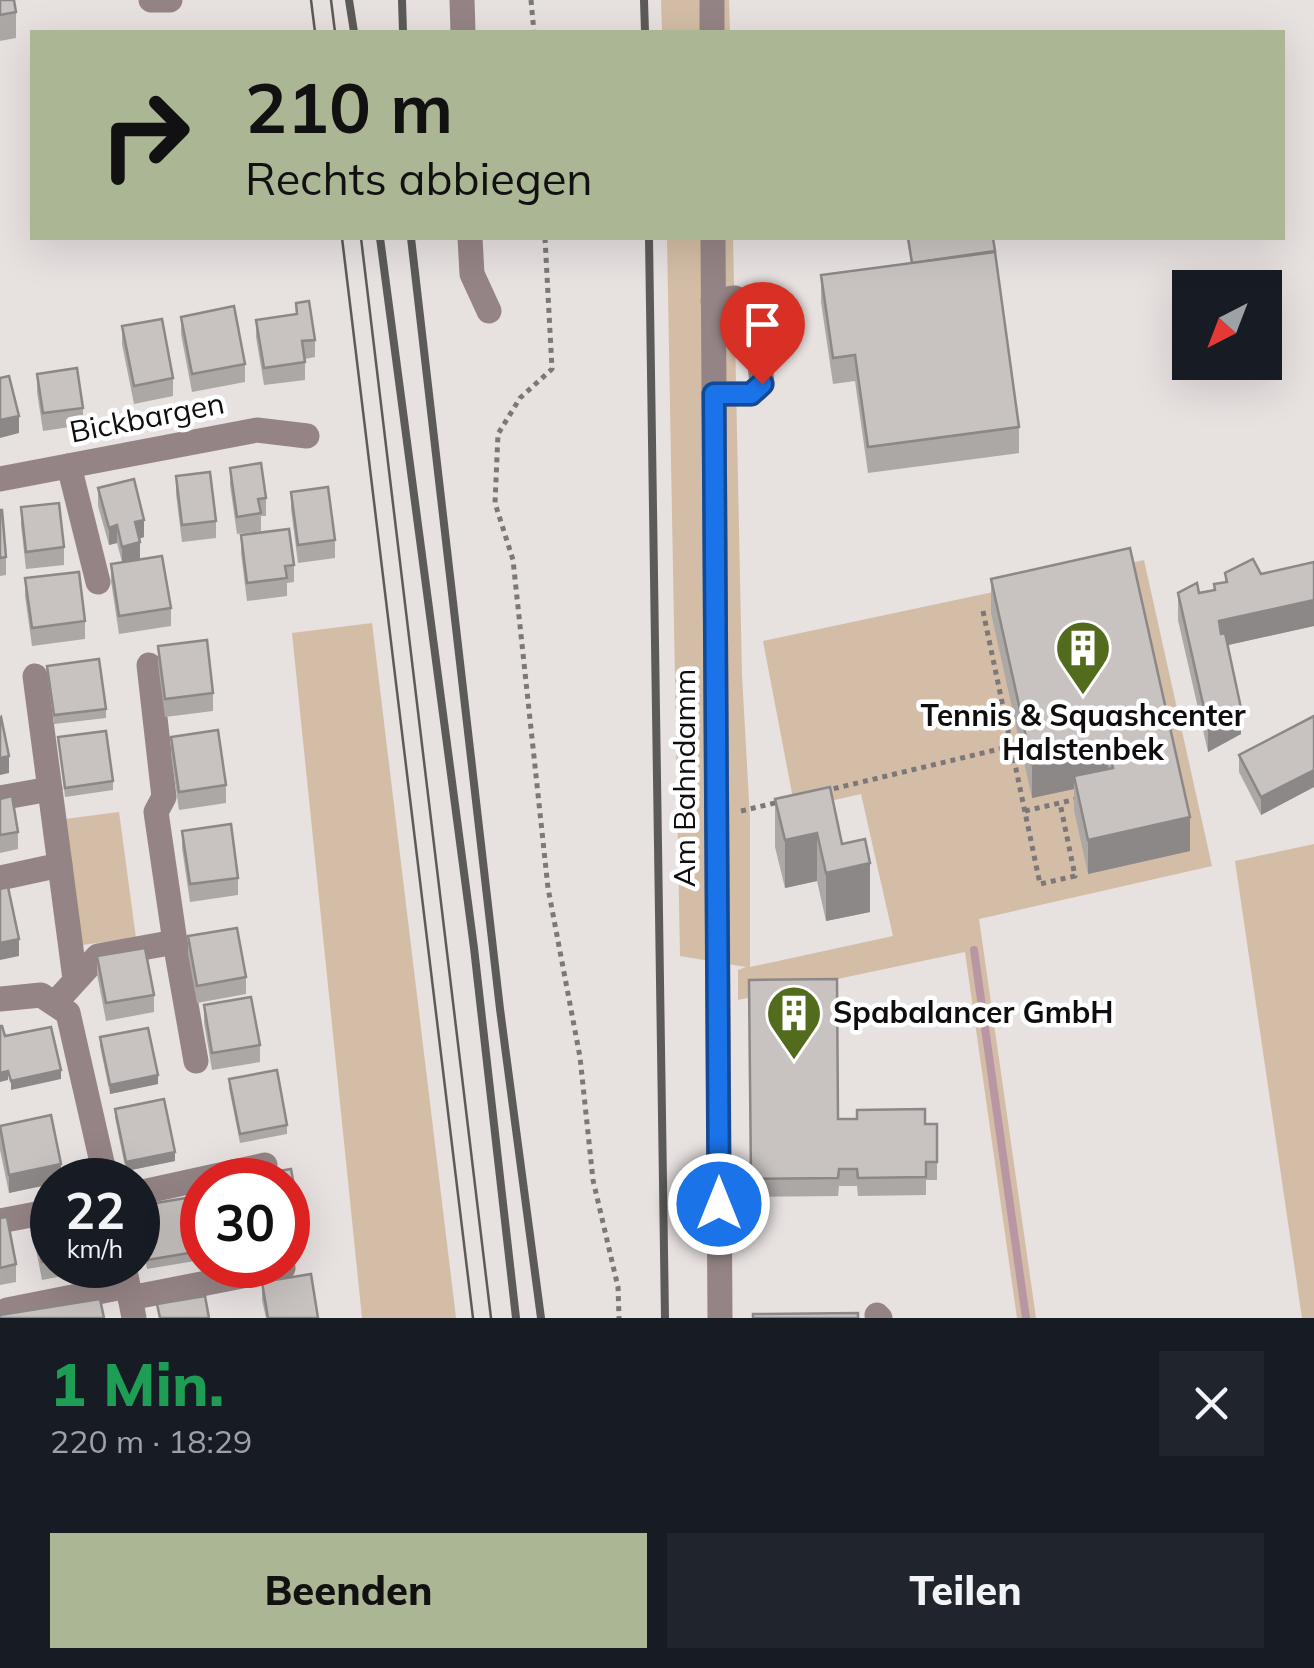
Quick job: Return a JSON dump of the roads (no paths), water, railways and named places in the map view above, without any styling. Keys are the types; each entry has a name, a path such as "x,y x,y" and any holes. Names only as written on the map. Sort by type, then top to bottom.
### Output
{"street":[{"path":"151,0 170,0"},
{"path":"462,0 463,30"},
{"path":"712,0 712,30"},
{"path":"470,240 472,274 489,311"},
{"name":"Am Bahndamm","path":"713,240 720,1318"},
{"path":"713,301 735,298 754,306 762,384 751,394 714,394"},
{"name":"Bickbargen","path":"0,479 257,430 307,436"},
{"path":"68,466 98,582"},
{"path":"149,665 164,796 156,812 196,1061"},
{"path":"34,676 75,979"},
{"path":"0,798 50,789"},
{"path":"0,878 60,864"},
{"path":"56,1002 98,956 175,942"},
{"path":"0,1000 40,995 68,1013 101,1158"},
{"path":"0,1221 30,1215"},
{"path":"7,1310 180,1284"}],"waterway":[{"path":"974,950 1026,1318"}],"tram line":[{"path":"311,0 315,30"},
{"path":"331,0 335,30"},
{"path":"342,240 473,1318"},
{"path":"361,240 491,1318"}],"railway":[{"path":"349,0 354,30"},
{"path":"402,0 403,30"},
{"path":"644,0 645,30"},
{"path":"380,240 474,948 516,1318"},
{"path":"411,240 500,1009 541,1318"},
{"path":"649,240 665,1318"}],"place":[{"name":"Tennis & Squashcenter Halstenbek","path":"1083,697"},
{"name":"Spabalancer GmbH","path":"794,1062"}]}
